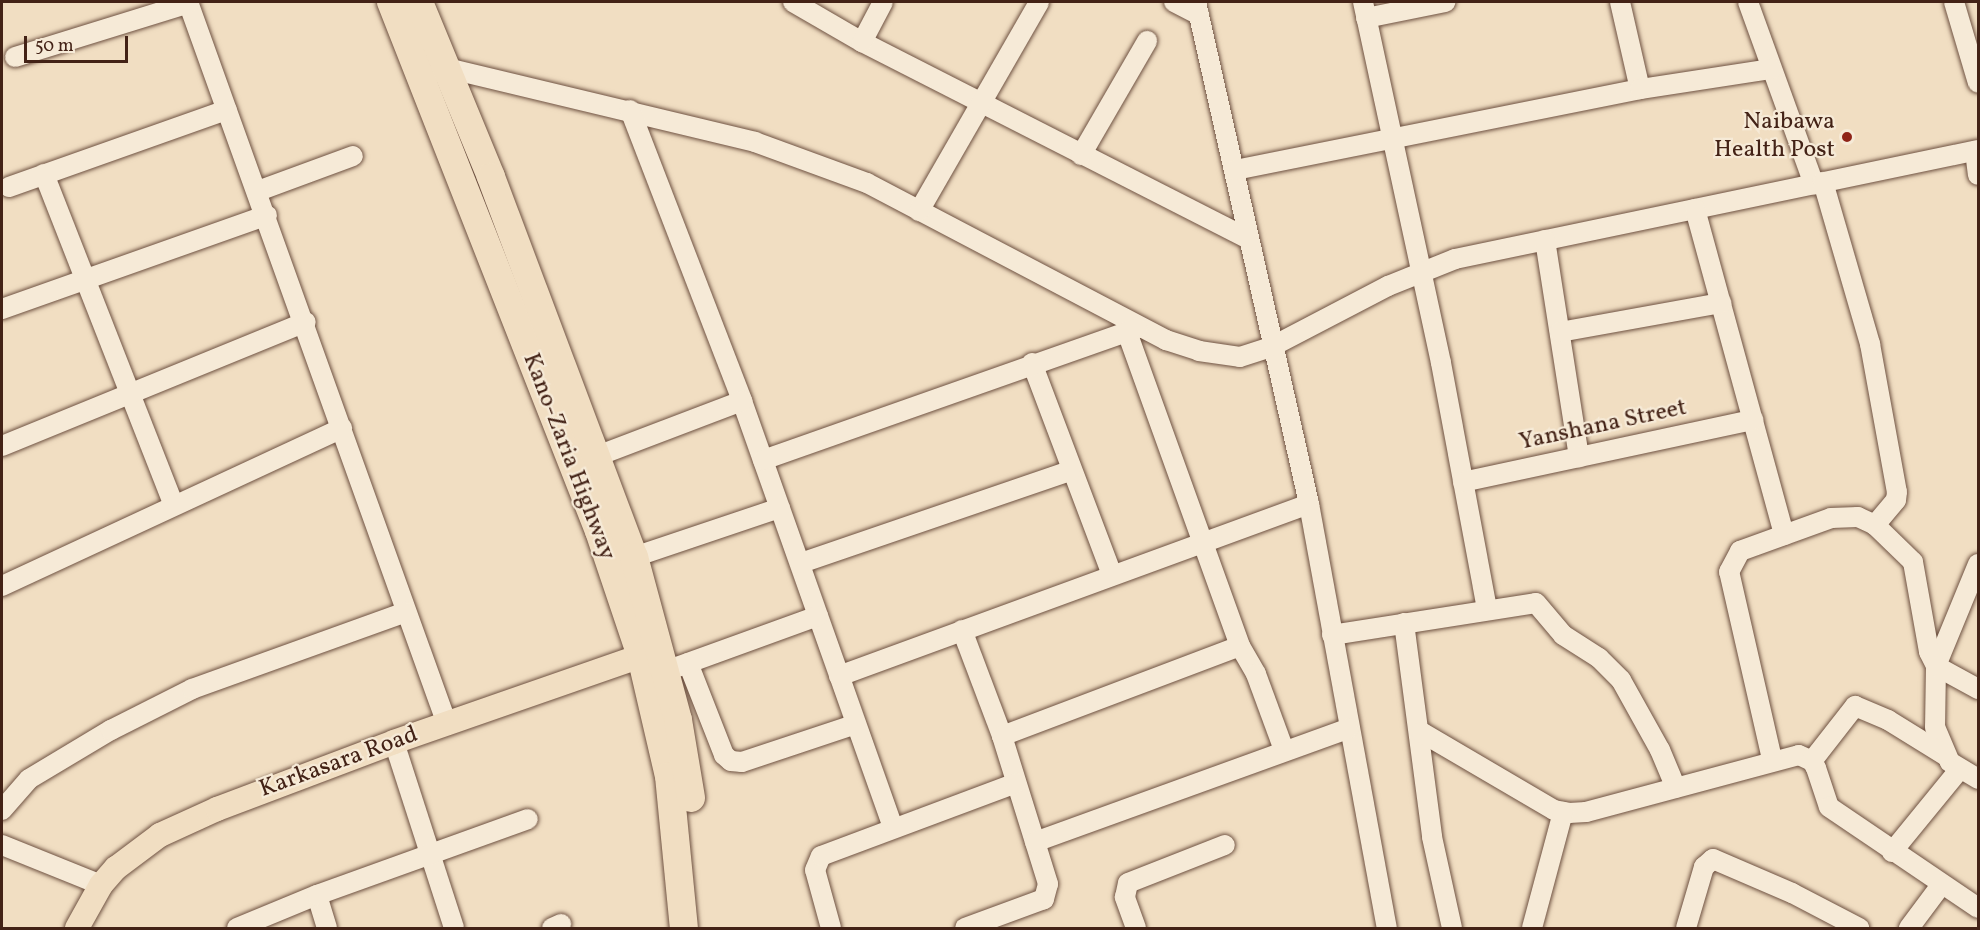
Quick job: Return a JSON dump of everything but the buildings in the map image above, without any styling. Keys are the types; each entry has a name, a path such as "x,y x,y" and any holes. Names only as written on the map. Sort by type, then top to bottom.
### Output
{"highway":[{"name":"Kano-Zaria Highway","path":"391,2 435,73 597,456 677,667 703,928"},
{"name":"Kano-Zaria Highway","path":"419,2 435,73 641,656 669,776 684,928"}],"main road":[{"name":"Karkasara Road","path":"77,928 101,885 132,853 160,835 218,808 394,742 641,656"}],"street":[{"path":"15,57 188,2 306,322 447,724"},
{"path":"793,2 862,42 1248,239"},
{"path":"862,42 883,2"},
{"path":"919,211 983,105 1039,2"},
{"path":"1173,2 1197,8 1235,170 1248,239 1309,504 1348,729 1387,928"},
{"path":"1444,2 1364,10 1421,271 1486,609"},
{"path":"1620,2 1640,89"},
{"path":"1748,2 1771,69 1818,183 1870,344 1897,492 1896,500 1875,525"},
{"path":"1954,2 1977,74"},
{"path":"1081,155 1147,41"},
{"path":"1235,170 1640,89 1771,69"},
{"path":"435,73 630,110 755,142 867,183 1133,330 1209,353 1240,357 1273,346 1421,271 1455,259 1977,151 1978,175"},
{"path":"9,187 227,110"},
{"path":"630,110 742,401 893,827"},
{"path":"258,191 353,156"},
{"path":"44,174 173,504"},
{"path":"1695,209 1785,535"},
{"path":"2,309 267,215"},
{"path":"1545,240 1579,457"},
{"path":"1560,332 1720,303"},
{"path":"2,446 306,322"},
{"path":"763,460 1032,363 1133,330"},
{"path":"1133,330 1240,646 1256,674 1284,750"},
{"path":"1032,363 1112,575"},
{"path":"597,456 742,401"},
{"name":"Yanshana Street","path":"1463,482 1753,420"},
{"path":"2,586 173,504 342,428"},
{"path":"801,563 1071,471"},
{"path":"839,676 1309,504"},
{"path":"634,557 780,508"},
{"path":"1772,759 1729,572 1740,551 1831,518 1858,516 1875,525 1913,562 1929,652 1936,666 1978,688"},
{"path":"1953,762 1935,727 1936,666 1976,575"},
{"path":"1332,635 1486,609 1536,603 1569,641 1611,668 1660,750 1676,788"},
{"path":"2,810 29,779 111,730 192,689 406,612"},
{"path":"818,616 677,667 724,755 731,761 742,762 856,724"},
{"path":"1404,623 1432,837 1452,928"},
{"path":"962,630 1002,736 1048,884 1044,899 965,928"},
{"path":"1002,736 1240,646"},
{"path":"1812,761 1855,706 1888,720 1978,779"},
{"path":"1035,842 1284,750 1348,729"},
{"path":"1420,732 1563,812 1586,812 1772,759 1799,755 1812,761 1829,807 1892,852 1978,908"},
{"path":"394,742 454,928"},
{"path":"1892,852 1953,762"},
{"path":"831,928 816,863 821,856 893,827 1016,783"},
{"path":"1532,928 1544,895 1563,812"},
{"path":"237,928 317,896 528,819"},
{"path":"2,845 101,885"},
{"path":"1136,928 1125,897 1128,883 1225,845"},
{"path":"1686,928 1704,867 1713,859 1792,893 1819,920 1859,928"},
{"path":"1913,927 1941,885"},
{"path":"317,896 327,928"}],"place":[{"name":"Naibawa Health Post","path":"1847,137"}]}
